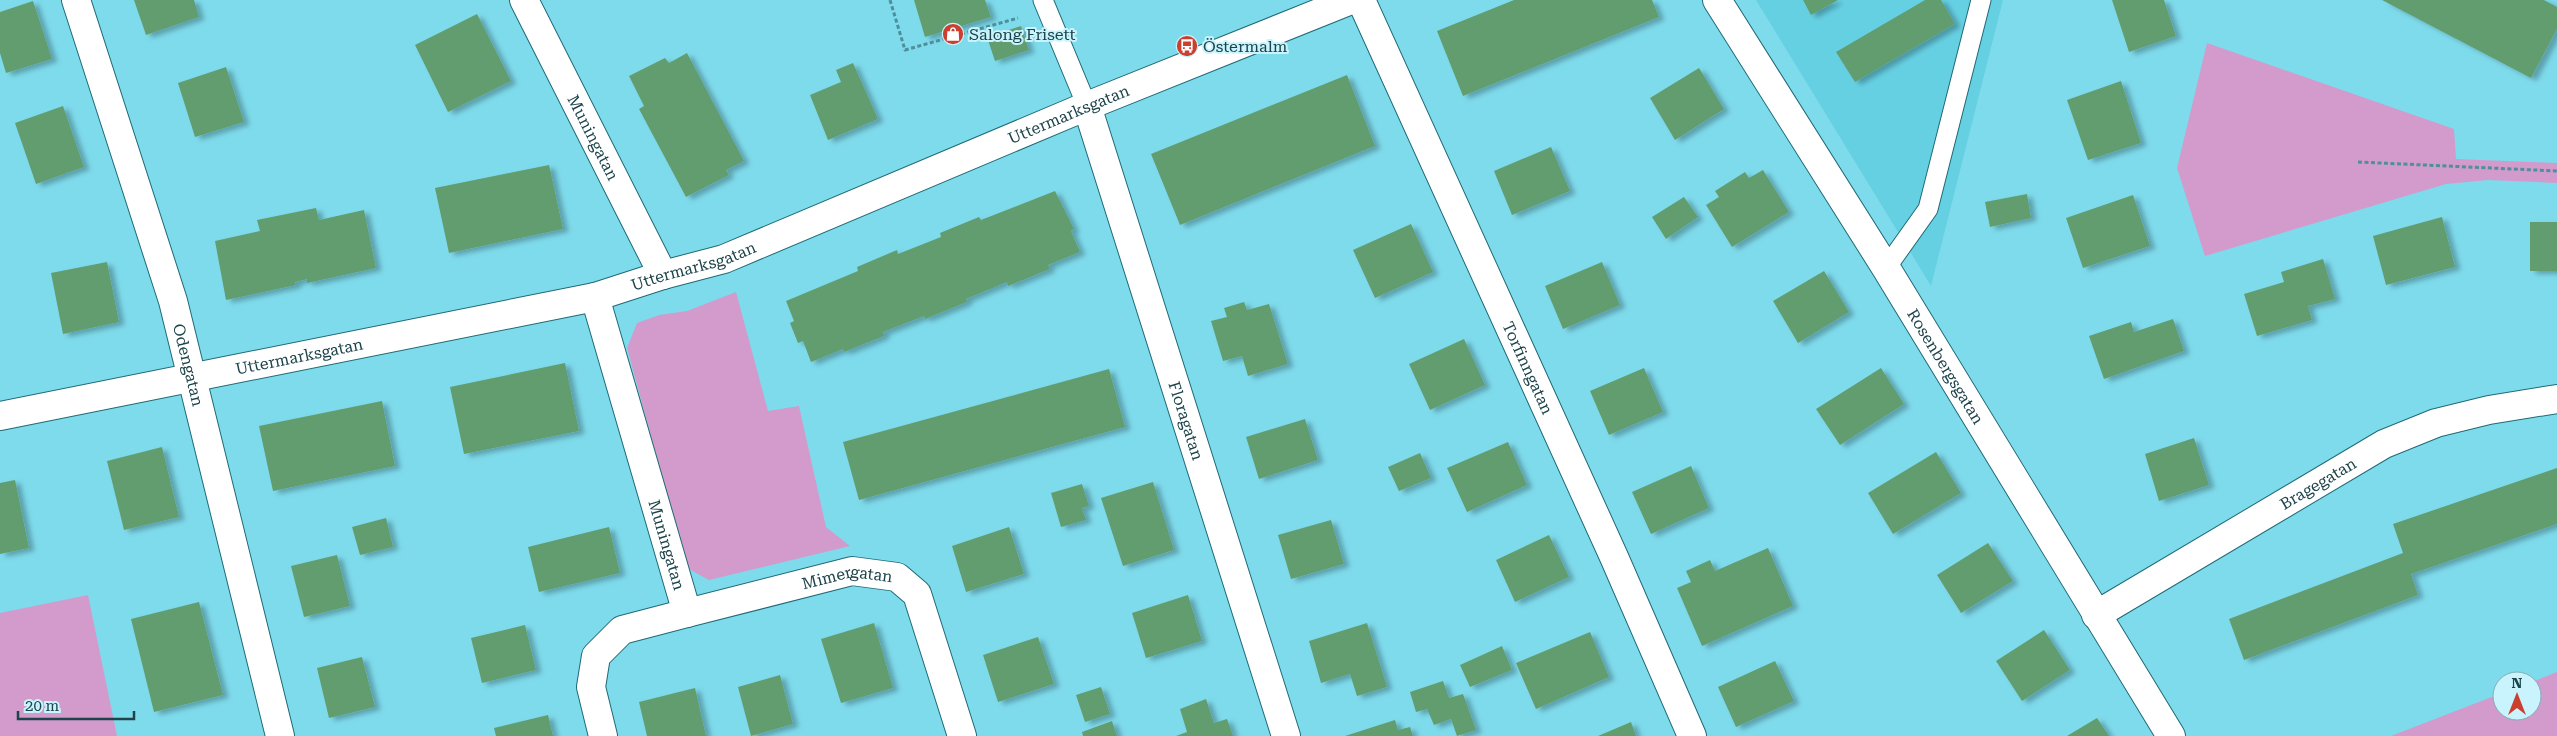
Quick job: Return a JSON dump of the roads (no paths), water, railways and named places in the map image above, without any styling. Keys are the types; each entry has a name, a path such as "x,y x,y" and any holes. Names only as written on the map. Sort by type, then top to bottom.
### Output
{"street":[{"name":"Odengatan","path":"76,0 173,301 280,736"},
{"name":"Muningatan","path":"524,0 663,275"},
{"name":"Uttermarksgatan","path":"0,416 191,376 595,297 663,275 724,259 1086,106 1351,0"},
{"name":"Torfinngatan","path":"1361,0 1610,548 1692,736"},
{"name":"Rosenbergsgatan","path":"1717,0 1886,268 2171,736"},
{"name":"Floragatan","path":"1086,106 1286,736"},
{"name":"Muningatan","path":"595,297 687,613"},
{"name":"Bragegatan","path":"2096,615 2384,444 2436,423 2489,410 2557,399"},
{"name":"Mimergatan","path":"687,613 852,572 897,577 917,594 962,736"},
{"path":"603,736 591,686 596,656 622,630 687,613"}],"lane":[{"path":"1886,268 1928,209 1981,0"},
{"path":"1045,5 1086,106"}],"place":[{"name":"Salong Frisett","path":"953,34"},
{"name":"Östermalm","path":"1187,46"}]}
